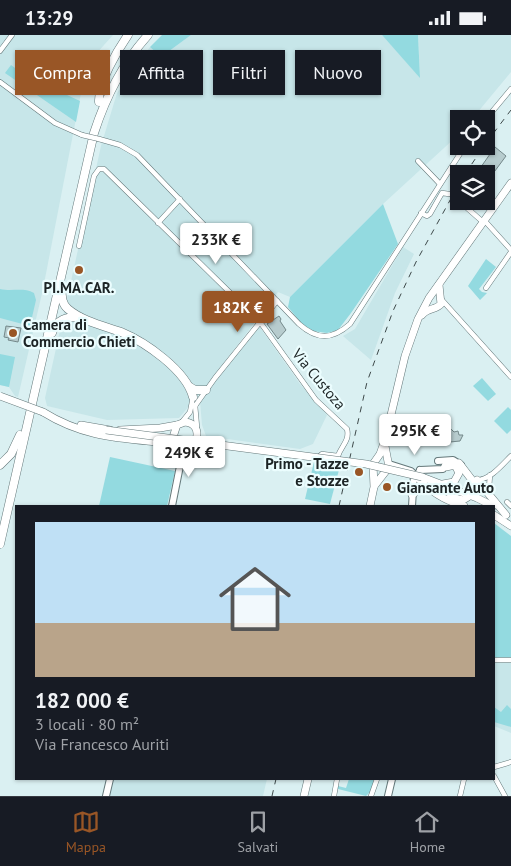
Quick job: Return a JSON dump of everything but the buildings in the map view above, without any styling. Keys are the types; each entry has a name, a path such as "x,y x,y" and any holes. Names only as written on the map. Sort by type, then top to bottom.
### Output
{"highway":[{"path":"99,102 99,95 109,67 128,35"},
{"path":"0,521 88,139 99,102 119,65 141,35"},
{"path":"0,544 61,276 100,116 118,75 148,35"},
{"path":"61,276 62,301 67,309 79,317 140,342 172,367 190,387 195,390 206,391"},
{"path":"46,345 50,339 52,329 59,321 67,317 79,317"},
{"path":"190,387 194,397"},
{"path":"0,465 12,454 20,435"}],"main road":[{"path":"370,505 374,487 373,464 385,440 405,356 415,329 429,298 511,183"},
{"path":"415,329 425,312 436,307 440,298 439,285"},
{"path":"429,298 440,298"},
{"path":"429,298 436,307"},
{"path":"0,396 78,425 366,464 416,474 477,498 489,505"},
{"path":"43,412 64,425 111,438 256,454 269,451"},
{"path":"106,430 189,423 197,434 216,441 256,447 269,451"},
{"path":"179,424 173,433 186,445"},
{"path":"186,445 197,434"},
{"path":"374,487 388,466 385,440"},
{"path":"377,458 388,466"},
{"path":"416,474 449,497 459,500 470,494 472,480 459,463"},
{"path":"441,464 452,464 459,470 458,476 452,483 441,484"},
{"path":"374,469 378,472 388,466"},
{"path":"416,474 426,487 447,500 461,505"},
{"path":"477,480 492,496 508,518"},
{"path":"412,495 426,487"},
{"path":"495,508 508,518"},
{"path":"495,516 511,526"},
{"path":"304,796 308,780"}],"street":[{"path":"0,51 12,35"},
{"path":"0,81 56,123 82,135 131,150 308,332 330,336 341,332 350,323 459,155"},
{"path":"494,110 511,89"},
{"path":"418,161 440,184"},
{"name":"Via Custoza","path":"79,247 94,176 101,168 260,322 316,399 347,429 347,441 340,449 338,456 322,454 314,460 186,445"},
{"path":"421,213 427,216 430,214 442,193 449,193"},
{"path":"158,223 180,199"},
{"path":"470,210 484,221 511,251 486,288"},
{"path":"440,298 511,377"},
{"path":"195,406 277,301"},
{"path":"436,307 450,310"},
{"path":"179,424 190,412 194,397 206,391"},
{"path":"194,397 197,434"},
{"path":"172,505 186,445"},
{"path":"388,466 416,474 427,468 453,460 459,463 477,480 491,475 511,456"},
{"path":"412,505 416,474"},
{"path":"491,475 489,488 492,496"},
{"path":"507,501 511,506"},
{"path":"495,660 511,660"},
{"path":"495,767 511,762"},
{"path":"495,778 505,796"},
{"path":"106,796 110,780"},
{"path":"334,796 338,780"},
{"path":"372,796 377,780"},
{"path":"388,796 392,780"},
{"path":"460,796 464,780"}],"shaded area":[{"path":"0,35 113,35 100,50 15,50 15,95 81,95 43,289 18,397 15,396 9,387 0,385"},
{"path":"162,35 191,35 171,50 153,50 150,47"},
{"path":"191,35 382,35 420,77 418,35 511,35 511,72 479,110 450,110 450,142 383,204 290,297 278,292 207,385 179,418 107,420 47,406 45,398 101,146 117,93 120,89 120,95 203,95 203,50 171,50"},
{"path":"382,35 418,35 420,78"},
{"path":"11,65 15,68 15,80 5,73"},
{"path":"37,95 67,95 80,101 76,122"},
{"path":"383,204 398,244 338,330 327,333 313,331 302,324 288,307 290,297"},
{"path":"403,247 414,254 395,293 371,360 343,336 355,329"},
{"path":"486,259 496,267 479,289 487,293 480,300 468,286"},
{"path":"0,289 26,290 34,293 36,300 30,326 0,318"},
{"path":"259,326 300,384 327,415 313,444 300,449 206,436 202,425 200,401"},
{"path":"0,354 15,357 9,387 0,385"},
{"path":"482,378 496,394 488,401 473,386"},
{"path":"508,407 511,410 511,430 507,434 494,421"},
{"path":"110,457 175,471 167,505 99,505"},
{"path":"314,462 340,466 330,504 305,499"},
{"path":"495,524 511,536 511,659 495,658"},
{"path":"511,552 511,733 495,726 495,561"},
{"path":"507,705 511,709 511,727 495,722 495,708 501,712"},
{"path":"113,780 267,780 263,796 109,796"},
{"path":"349,780 374,780 371,791 366,796 338,789 338,786 346,788"}],"railway":[{"path":"495,131 511,110"},
{"path":"471,165 478,155"},
{"path":"339,505 367,382 393,311 416,262 450,200"},
{"path":"272,796 276,780"}],"place":[{"name":"PI.MA.CAR.","path":"79,270"},
{"name":"Camera di Commercio Chieti","path":"13,333"},
{"name":"Primo - Tazze e Stozze","path":"359,472"},
{"name":"Giansante Auto","path":"387,487"}]}
